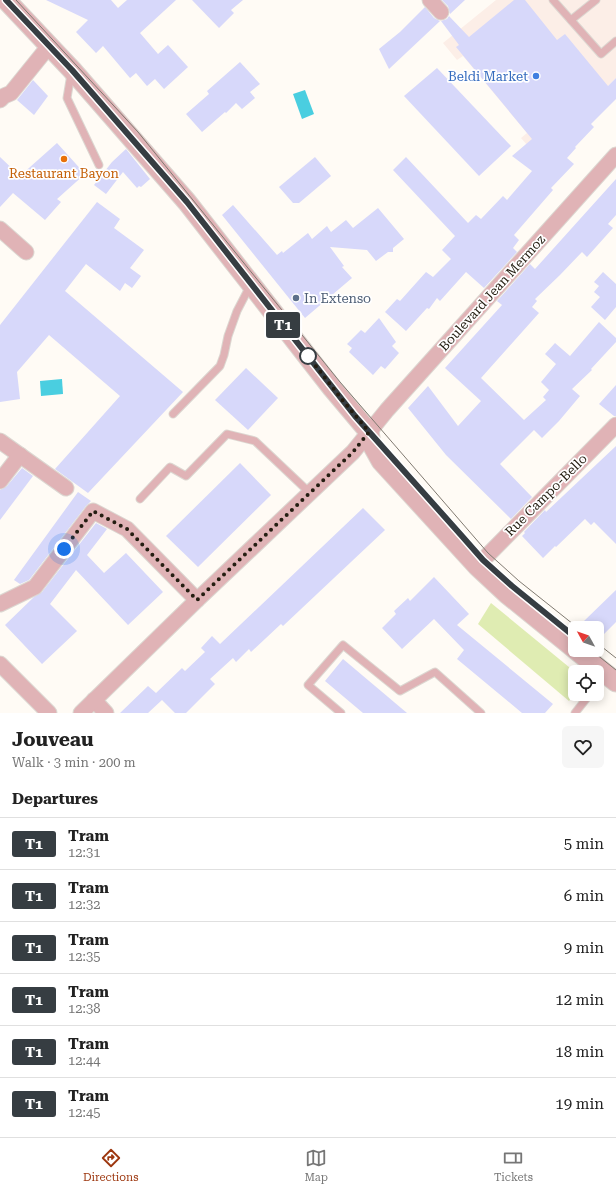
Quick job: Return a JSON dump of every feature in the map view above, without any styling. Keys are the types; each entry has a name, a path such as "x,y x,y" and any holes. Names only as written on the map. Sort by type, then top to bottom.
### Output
{"street":[{"path":"6,0 72,70 187,202 332,388 369,432 371,442 381,461 477,566 507,594 568,644"},
{"path":"430,0 442,12"},
{"path":"0,100 4,96 11,93 49,46"},
{"name":"Boulevard Jean Mermoz","path":"81,713 197,600 353,452 387,410 616,155"},
{"path":"0,228 26,252"},
{"name":"Rue Campo-Bello","path":"477,566 616,425"},
{"path":"0,441 66,488"},
{"path":"0,481 20,455"},
{"path":"0,604 35,587 93,511 127,529 197,600"},
{"path":"583,657 606,681"},
{"path":"0,664 49,713"},
{"path":"94,700 106,713"}],"lane":[{"path":"553,0 601,54 616,41"},
{"path":"571,20 596,0"},
{"path":"72,70 67,98 99,165"},
{"path":"173,414 220,366 228,336 237,311 251,284"},
{"path":"140,499 170,467 186,476 227,434 255,441 310,493"},
{"path":"341,713 308,685 343,645 400,691 435,672 481,713"},
{"path":"575,713 584,701"}],"shaded area":[{"name":"Beldi Market","path":"496,0 616,0 616,78 596,98 528,146 521,138 527,133 463,56 457,60 443,43"}],"green space":[{"path":"491,603 568,666 568,700 478,624"}],"water":[{"path":"305,90 314,114 302,119 293,94"},
{"path":"62,379 63,394 41,396 40,381"}],"building":[{"path":"46,0 111,0 118,8 127,0 176,0 140,33 158,54 168,45 188,67 164,89 155,79 147,86 136,73 130,78 103,46 96,53 76,32 88,20"},
{"path":"192,0 243,0 231,10 234,13 219,28"},
{"path":"442,0 465,0 450,14 448,6"},
{"path":"514,0 525,0 557,40 565,34 608,86 616,78 616,99 591,124 594,127 567,158 574,164 551,188 553,190 514,235 519,240 513,248 517,252 484,288 466,272 440,301 437,298 429,309 427,308 406,331 385,312 397,299 400,301 426,272 433,277 451,259 442,250 455,236 393,170 406,157 468,223 476,215 481,219 503,196 507,200 532,171 512,156 532,139 456,47 459,45 441,21 447,19 449,16 469,37"},
{"path":"425,7 434,18 440,21 389,69 379,49 400,32"},
{"path":"240,62 260,84 250,92 255,98 242,109 236,103 202,132 186,114 209,94 207,91"},
{"path":"437,68 511,146 479,176 404,96"},
{"path":"33,80 48,96 34,115 17,100"},
{"path":"57,143 85,174 57,199 61,202 45,220 13,193 0,207 0,157 20,176"},
{"path":"126,149 150,179 141,187 139,186 137,188 123,172 106,194 94,185 112,162"},
{"path":"315,157 331,176 299,203 293,203 279,187"},
{"path":"616,179 616,215 608,224 613,228 587,257 582,252 535,299 537,301 532,307 539,313 481,378 524,420 546,400 543,397 549,390 541,382 556,364 545,354 555,343 570,356 599,322 616,338 616,342 591,369 592,370 572,389 580,396 559,421 542,438 534,430 500,464 532,497 511,519 446,455 408,408 428,386 458,426 481,401 445,368 502,305 497,301 530,264 535,269"},
{"path":"97,202 120,219 114,228 144,250 130,268 141,276 132,288 125,283 120,291 86,264 65,291 183,392 88,493 55,469 120,396 49,335 17,372 20,399 0,402 0,325"},
{"path":"233,205 277,255 282,251 283,253 308,233 312,239 327,226 331,232 346,220 353,228 378,208 404,239 393,248 393,252 388,252 376,261 367,250 330,247 344,266 342,267 352,278 305,318 222,215"},
{"path":"603,272 616,284 616,307 605,320 591,307 600,297 594,292 599,286 594,282"},
{"path":"379,318 396,342 392,346 399,353 385,369 381,366 373,375 349,352 352,348 347,344 361,330 365,333"},
{"path":"246,368 278,398 248,430 215,400"},
{"path":"616,385 616,416 614,416 599,404"},
{"path":"616,446 616,544 594,522 591,525 585,519 543,558 522,536 525,533 524,532 545,510 546,512"},
{"path":"240,463 271,495 198,567 166,536"},
{"path":"22,468 33,476 0,520 0,490 7,486"},
{"path":"78,492 91,501 29,580 20,584 14,580"},
{"path":"363,508 385,530 283,626 281,624 251,652 249,649 236,662 233,658 210,679 215,684 186,713 175,713 162,700 148,713 120,713 148,686 156,693 182,668 185,671 205,652 201,648 212,636 220,644"},
{"path":"96,523 107,529 87,555 104,573 126,553 163,592 128,625 76,570 50,604 77,631 42,664 5,625 34,597 42,592"},
{"path":"434,577 469,614 457,625 553,704 545,713 522,713 457,659 464,650 434,619 402,649 382,628 396,614 394,611 408,598 410,601"},
{"path":"616,590 616,622 604,634 604,621 584,621"},
{"path":"343,659 407,713 363,713 325,681"}],"tram line":[{"name":"T1","path":"6,0 72,70 187,202 355,416 483,560 512,586 568,631"},
{"path":"16,0 138,132 340,382 488,553 519,581 569,621"},
{"path":"369,432 483,560 512,586 568,631"},
{"path":"604,649 616,658"},
{"path":"600,657 616,670"}],"place":[{"name":"Beldi Market","path":"536,76"},
{"name":"Restaurant Bayon","path":"64,159"},
{"name":"In Extenso","path":"296,298"}],"route":[{"path":"64,549 93,511 127,529 197,600 353,452 369,432 308,356"}]}
